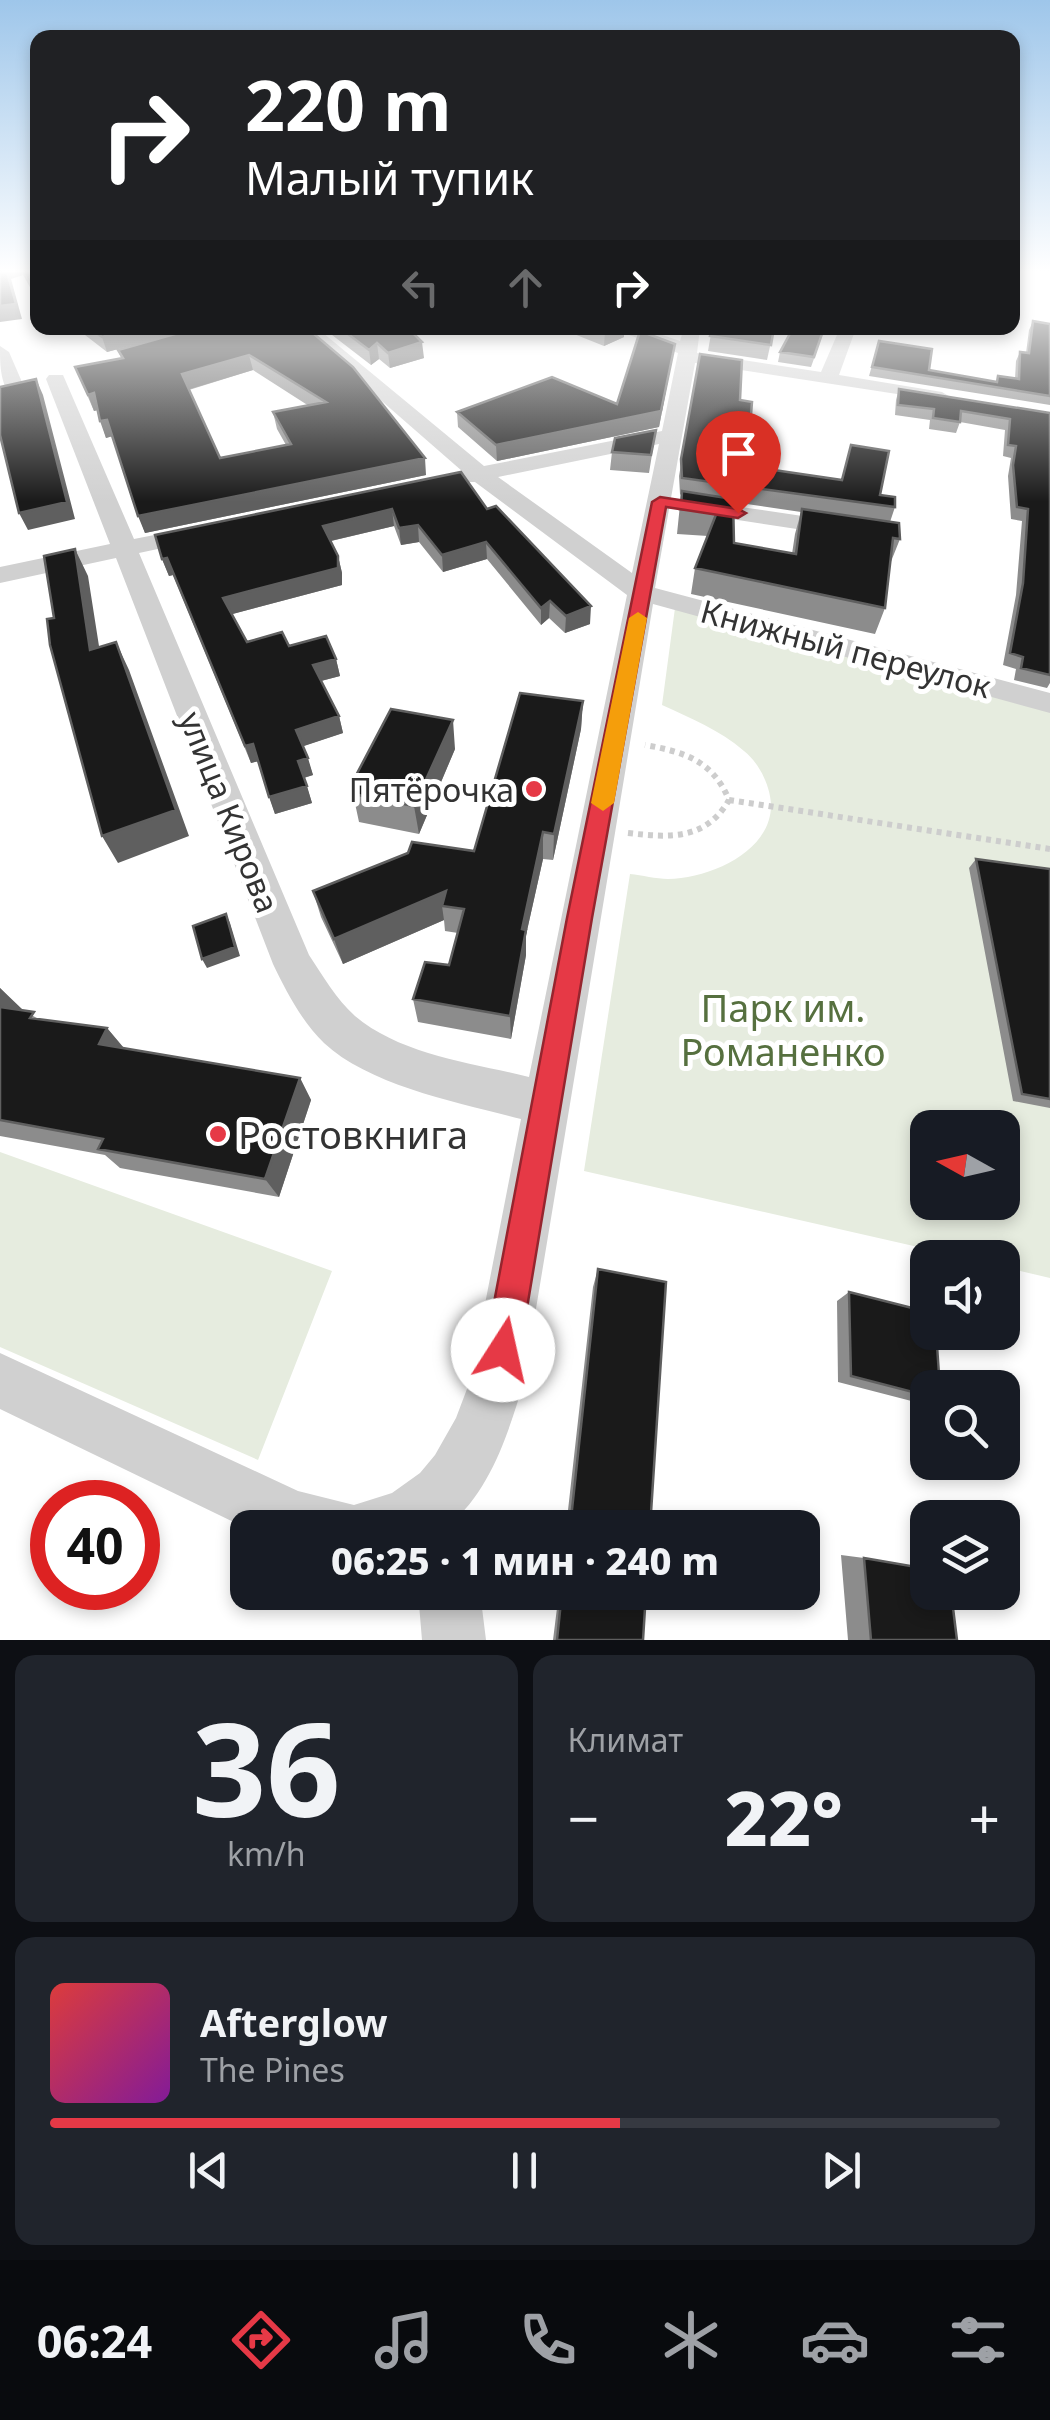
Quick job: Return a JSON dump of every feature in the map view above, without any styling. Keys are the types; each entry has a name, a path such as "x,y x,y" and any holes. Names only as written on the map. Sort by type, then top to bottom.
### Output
{"street":[{"path":"331,349 480,474 642,593"},
{"path":"421,1510 456,1479 476,1444 497,1382 688,349"},
{"path":"703,349 828,380 957,401"},
{"path":"828,380 840,349"},
{"path":"0,352 8,390"},
{"name":"улица Кирова","path":"8,390 65,376 123,549 293,964 318,1006 347,1036 381,1056 546,1104"},
{"path":"442,482 672,434"},
{"path":"660,502 874,534"},
{"path":"0,574 236,526"},
{"name":"Книжный переулок","path":"642,593 1050,703"},
{"path":"0,1380 273,1510"},
{"path":"451,1610 454,1640"}],"path":[{"path":"598,830 665,838 694,836 720,820 729,800 722,778 704,762 677,750 615,740"},
{"path":"729,800 1050,849"}],"green space":[{"name":"Парк им. Романенко","path":"675,608 1050,704 1050,1278 1020,1271 1020,1240 910,1240 910,1245 584,1171 630,874 668,879 720,867 750,848 769,821 771,804 759,768 715,731 662,705"},
{"path":"0,1152 332,1271 258,1460 0,1347"}],"building":[{"path":"123,349 331,349 353,367 425,458 138,516 107,420 100,421 94,393 88,395 75,367 123,358 118,350","holes":["249,355 326,402 273,412 291,444 220,458 182,374"]},
{"path":"634,349 674,349 661,411 496,445 457,412 552,377 617,404"},
{"path":"782,349 817,349 814,357 780,352"},
{"path":"877,349 929,349 932,349 929,370 997,382 998,376 1019,379 1020,352 1029,353 1030,349 1050,349 1050,396 872,367"},
{"path":"700,354 742,360 740,400 752,402 747,466 842,480 851,445 889,451 880,495 895,497 895,507 682,478 681,459"},
{"path":"36,379 67,502 19,513 0,435 0,387"},
{"path":"899,389 1050,413 1050,675 1021,668 1023,657 1010,653 1023,583 1028,509 1017,507 1013,465 1016,446 1008,445 1010,419 961,411 960,422 933,418 934,409 898,405"},
{"path":"656,430 651,455 612,452 615,438"},
{"path":"461,472 487,509 496,506 591,606 566,616 550,601 541,608 486,542 442,555 418,525 399,528 392,509 323,526 338,556 338,568 223,598 247,642 282,632 289,646 326,636 336,659 313,665 339,716 296,730 308,758 298,761 307,786 269,797 253,744 245,746 155,535"},
{"path":"682,491 733,499 734,543 796,554 802,509 899,523 900,539 893,538 885,608 695,568 717,512 681,509"},
{"path":"75,549 90,650 116,642 176,810 102,836 50,645 47,619 54,618 44,556"},
{"path":"520,693 583,701 554,834 543,832 522,929 526,930 510,1016 413,999 425,962 449,965 464,909 442,906 446,891 334,939 313,891 408,853 412,842 474,851"},
{"path":"391,709 453,720 414,806 353,794 353,781"},
{"path":"976,859 1050,869 1050,1099 1022,1094"},
{"path":"226,914 235,947 202,959 193,926"},
{"path":"0,1007 34,1012 30,1018 107,1028 99,1044 300,1078 265,1179 98,1149 103,1139 0,1120"},
{"path":"598,1269 666,1282 651,1510 572,1510"},
{"path":"849,1292 910,1307 910,1350 937,1350 939,1370 910,1370 910,1391 851,1376"},
{"path":"864,1558 910,1566 910,1610 953,1610 957,1640 871,1640"},
{"path":"560,1610 645,1610 643,1640 557,1640"}],"slow traffic":[{"path":"603,803 638,618"}],"place":[{"name":"Пятёрочка","path":"534,789"},
{"name":"Ростовкнига","path":"218,1134"}],"route":[{"path":"503,1350 660,502 738,513"}]}
